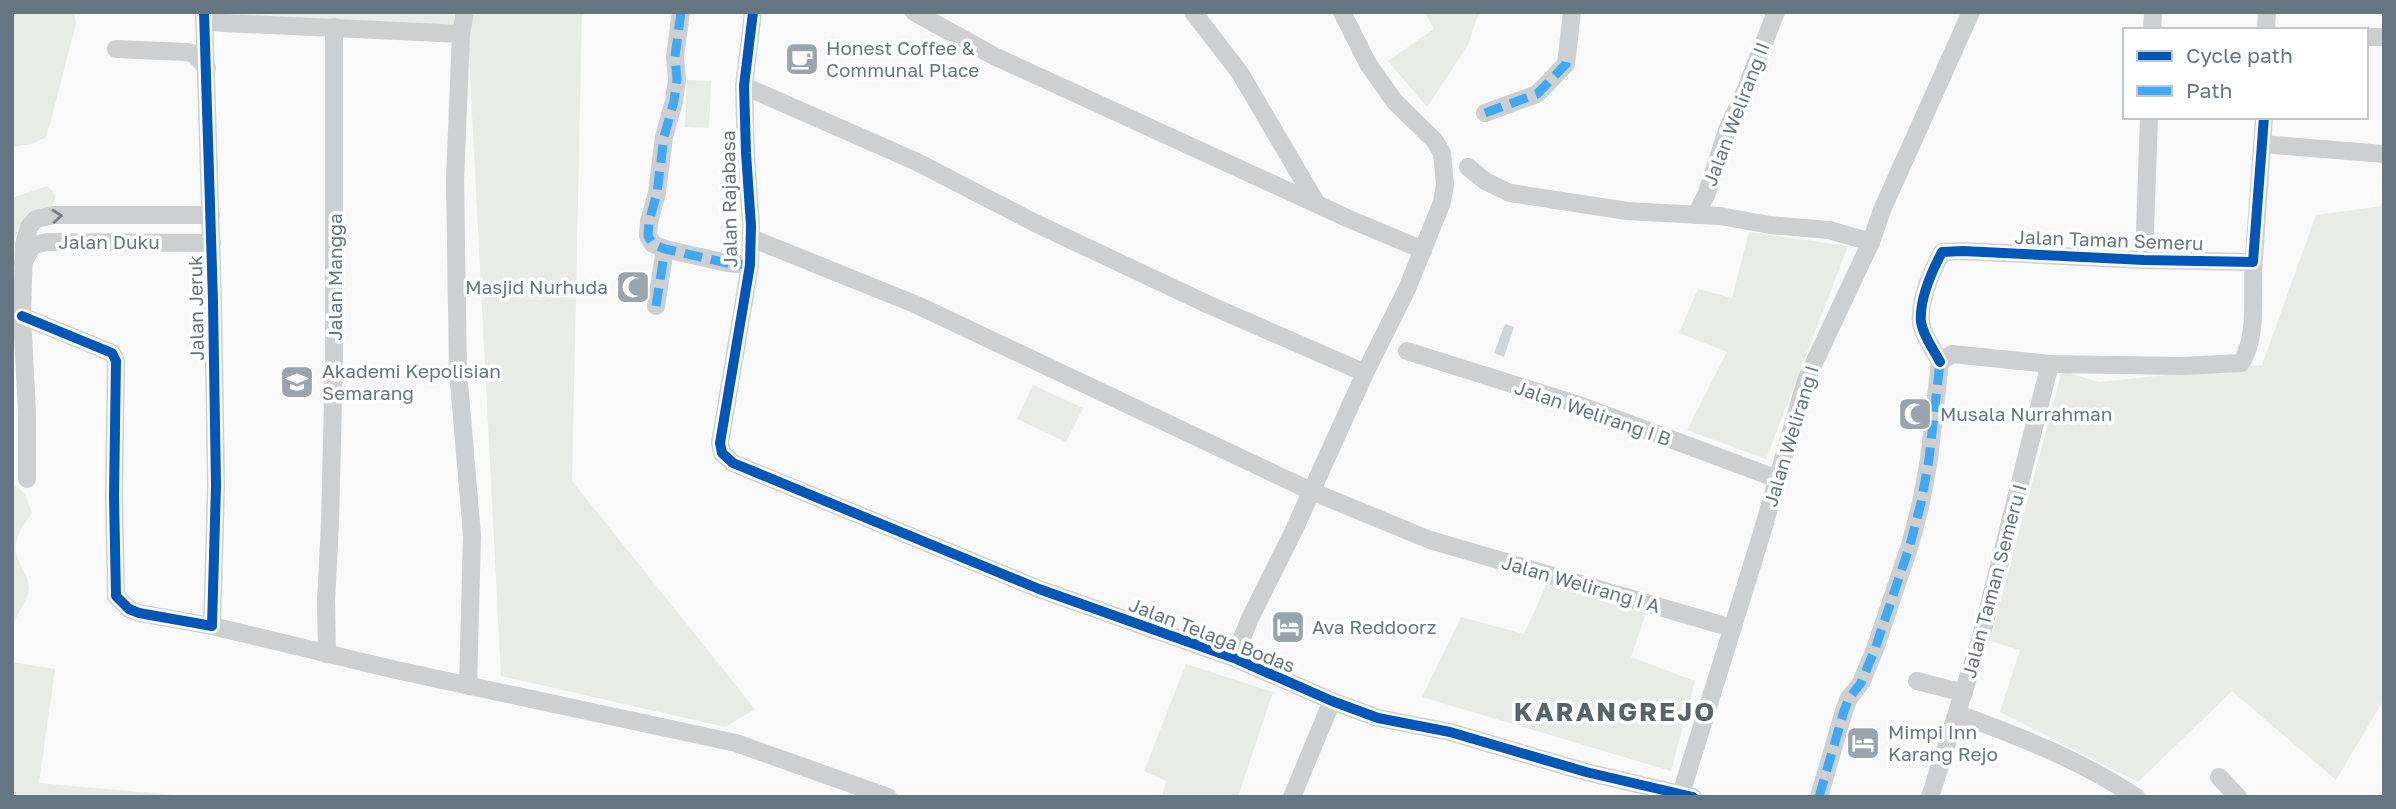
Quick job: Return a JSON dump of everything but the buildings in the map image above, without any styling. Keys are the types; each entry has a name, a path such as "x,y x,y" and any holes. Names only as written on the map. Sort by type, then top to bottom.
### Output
{"street":[{"path":"465,12 461,34 455,180 458,371 472,535 468,686"},
{"path":"681,12 674,101 663,137 657,193 648,236 653,244 665,249 727,263 750,265"},
{"name":"Jalan Rajabasa","path":"733,463 722,453 720,443 750,265 744,86 753,12"},
{"path":"914,12 994,56 1423,250"},
{"path":"1193,12 1240,73 1317,204"},
{"path":"1234,658 1250,618 1423,250 1442,202 1445,167 1442,153 1434,140 1395,102 1368,64 1342,12"},
{"path":"1485,113 1537,94 1566,64 1572,12"},
{"name":"Jalan Welirang II","path":"1696,215 1707,193 1727,130 1776,12"},
{"name":"Jalan Welirang I","path":"1684,796 1806,380 1871,242 1882,211 1971,12"},
{"path":"205,17 461,34"},
{"name":"Jalan Jeruk","path":"205,17 216,486 212,626"},
{"name":"Jalan Mangga","path":"327,654 326,601 334,359 334,27"},
{"path":"116,50 187,52 194,54 207,68"},
{"path":"744,86 915,161 1035,223 1207,304 1365,373"},
{"path":"2144,260 2149,119"},
{"path":"1819,797 1844,711 1849,698 1861,683 1875,649 1910,545 1929,459 1940,362 1952,354 2050,364 2183,366 2241,363 2250,340 2264,119"},
{"path":"2262,144 2384,154"},
{"path":"1468,167 1485,181 1510,193 1627,211 1696,215 1829,230 1871,242"},
{"path":"27,479 22,316 24,244 29,228 36,219 54,215 211,215"},
{"name":"Jalan Welirang I A","path":"751,237 917,305 1311,491 1430,540 1732,628"},
{"name":"Jalan Duku","path":"23,263 33,245 48,242 212,243"},
{"path":"656,306 665,249"},
{"name":"Jalan Taman Semeru","path":"1940,362 1921,321 1922,301 1942,252 2253,262"},
{"path":"22,316 112,353 116,360 114,589 116,596 130,609 468,686 736,743 888,797"},
{"name":"Jalan Welirang I B","path":"1407,351 1576,404 1751,471 1777,478"},
{"name":"Jalan Taman Semeru I","path":"1930,797 1981,637 2050,364"},
{"name":"Jalan Telaga Bodas","path":"733,463 1039,589 1234,658 1378,718 1450,732 1586,772 1684,796"},
{"path":"1917,681 1964,694"},
{"path":"1292,797 1332,701"},
{"path":"1958,714 2022,737 2074,760 2136,797"},
{"path":"2219,777 2238,797"}],"shaded area":[{"path":"12,12 74,12 76,23 45,138 31,144 12,147"},
{"path":"221,12 582,12 572,481 755,709 725,727 501,676 468,36 222,32"},
{"path":"1425,12 1479,12 1468,45 1427,107 1388,61 1434,29"},
{"path":"687,80 711,81 709,128 685,127"},
{"path":"47,186 53,191 55,198 52,207 29,218 18,229 12,270 12,198"},
{"path":"2384,206 2384,699 2336,780 2232,691 2138,782 2000,712 2020,650 1990,641 2062,371 2099,382 2262,365 2316,215"},
{"path":"1749,232 1848,246 1766,459 1687,430 1727,352 1679,333 1698,289 1732,298"},
{"path":"1505,324 1514,327 1504,357 1494,353"},
{"path":"1033,385 1083,408 1066,442 1017,419"},
{"path":"12,479 25,494 32,513 16,542 16,553 29,589 12,629"},
{"path":"1547,583 1648,607 1631,657 1695,681 1671,771 1422,697 1461,617 1524,634"},
{"path":"12,662 55,669 39,783 195,797 12,797"},
{"path":"1186,664 1273,692 1238,797 1162,797 1166,781 1144,771"}],"marked path":[{"path":"681,12 675,57 677,79 674,101 664,137 648,236 653,244 665,249 727,263 750,265"},
{"path":"1485,113 1537,94 1566,64 1567,59"},
{"path":"656,306 665,249"},
{"path":"1819,797 1844,711 1849,698 1861,683 1875,649 1910,545 1929,459 1940,362 1938,359"}],"cycle path":[{"path":"22,316 112,353 116,361 116,596 129,609 139,613 212,626 216,486 204,12"},
{"path":"753,12 744,86 751,226 750,265 720,443 722,453 733,463 1039,589 1234,658 1378,718 1450,732 1586,772 1693,797"},
{"path":"1940,362 1924,332 1921,313 1927,286 1942,252 2253,262 2264,119"}],"place":[{"name":"Honest Coffee & Communal Place","path":"802,59"},
{"name":"Masjid Nurhuda","path":"633,287"},
{"name":"Akademi Kepolisian Semarang","path":"297,382"},
{"name":"Musala Nurrahman","path":"1915,414"},
{"name":"Ava Reddoorz","path":"1288,627"},
{"name":"Mimpi Inn Karang Rejo","path":"1863,743"}],"district":[{"name":"KARANGREJO","path":"1615,712"}]}
